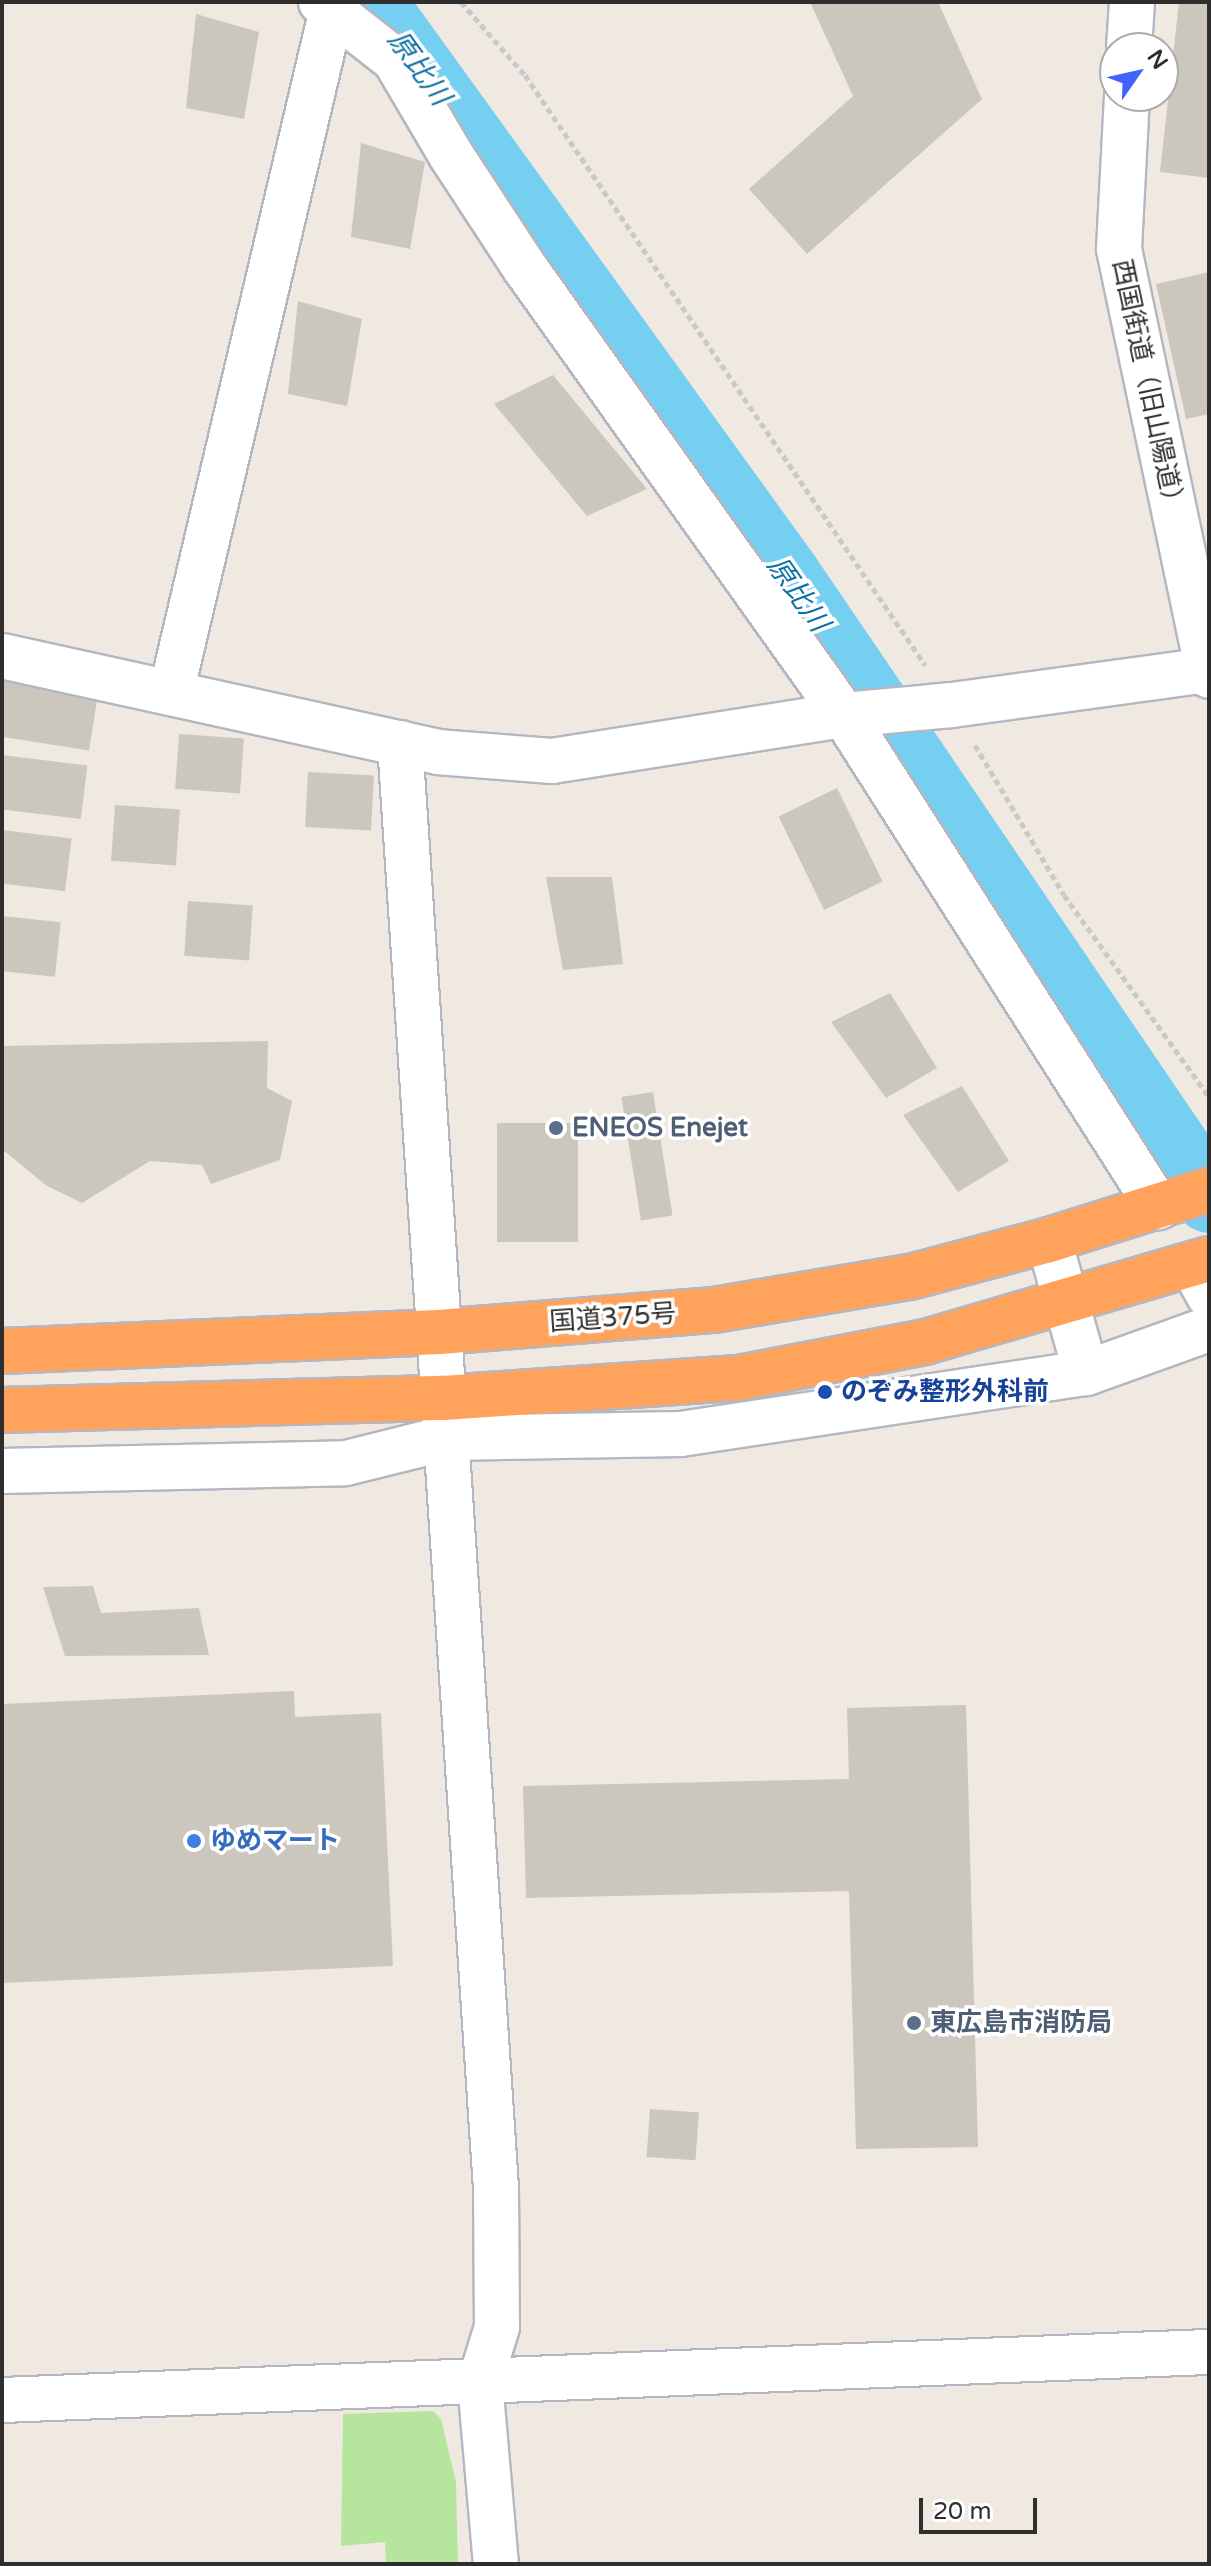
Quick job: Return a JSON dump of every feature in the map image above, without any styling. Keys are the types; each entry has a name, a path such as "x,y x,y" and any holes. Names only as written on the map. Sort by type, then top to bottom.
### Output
{"highway":[{"name":"国道375号","path":"2,1351 439,1332 714,1310 910,1277 1049,1240 1209,1190"},
{"path":"2,1410 444,1418 738,1378 925,1342 1068,1302 1203,1274"}],"street":[{"path":"1130,32 1132,2"},
{"path":"171,693 326,6 395,60 451,155 525,268 852,714 1158,1207"},
{"name":"西国街道（旧山陽道）","path":"1126,112 1119,249 1208,673"},
{"path":"2,656 437,752 552,761 852,714 1208,673"},
{"path":"400,743 496,2187 497,2327 480,2382 496,2564"},
{"path":"1049,1240 1086,1373"},
{"path":"2,1471 346,1463 444,1418 681,1434 1086,1373 1209,1329"},
{"path":"2,2400 1209,2352"}],"path":[{"path":"461,2 525,75 1064,895 1209,1097"}],"green space":[{"path":"433,2411 441,2419 456,2482 458,2564 386,2564 385,2542 341,2546 343,2414"}],"building":[{"path":"810,2 938,2 982,99 807,254 749,189 853,96"},
{"path":"1179,2 1209,2 1209,178 1160,172 1167,112 1179,112 1179,32 1176,32"},
{"path":"196,14 259,32 244,119 186,108"},
{"path":"361,143 425,162 410,249 351,237"},
{"path":"1209,272 1209,414 1186,419 1156,284"},
{"path":"298,301 362,319 347,406 288,394"},
{"path":"553,375 647,489 587,516 494,404"},
{"path":"2,680 98,695 89,750 2,737"},
{"path":"179,734 244,739 240,793 175,789"},
{"path":"2,755 87,765 81,819 2,809"},
{"path":"308,772 374,775 371,830 305,827"},
{"path":"837,788 883,881 824,910 779,816"},
{"path":"115,805 180,810 176,865 111,861"},
{"path":"2,830 71,839 65,891 2,883"},
{"path":"546,877 612,877 623,964 563,970"},
{"path":"188,901 253,906 249,960 184,956"},
{"path":"2,916 61,922 55,977 2,971"},
{"path":"890,993 937,1068 886,1098 831,1022"},
{"path":"268,1041 267,1088 292,1101 280,1160 211,1184 202,1165 150,1161 82,1203 47,1186 2,1149 2,1046"},
{"path":"962,1086 1009,1161 958,1192 903,1115"},
{"path":"653,1092 673,1215 641,1220 621,1097"},
{"path":"497,1123 578,1123 578,1242 497,1242"},
{"path":"93,1586 101,1613 199,1608 209,1655 65,1656 43,1587"},
{"name":"ゆめマート","path":"294,1691 295,1717 381,1713 393,1966 2,1983 2,1704"},
{"name":"東広島市消防局","path":"966,1705 978,2147 856,2149 849,1891 526,1898 523,1786 849,1779 847,1708"},
{"path":"650,2109 699,2112 696,2160 647,2157"}],"waterway":[{"name":"原比川","path":"371,2 786,576 1209,1198"}],"place":[{"name":"ENEOS Enejet","path":"556,1128"},
{"name":"のぞみ整形外科前","path":"825,1392"},
{"name":"ゆめマート","path":"194,1841"},
{"name":"東広島市消防局","path":"914,2023"}]}
